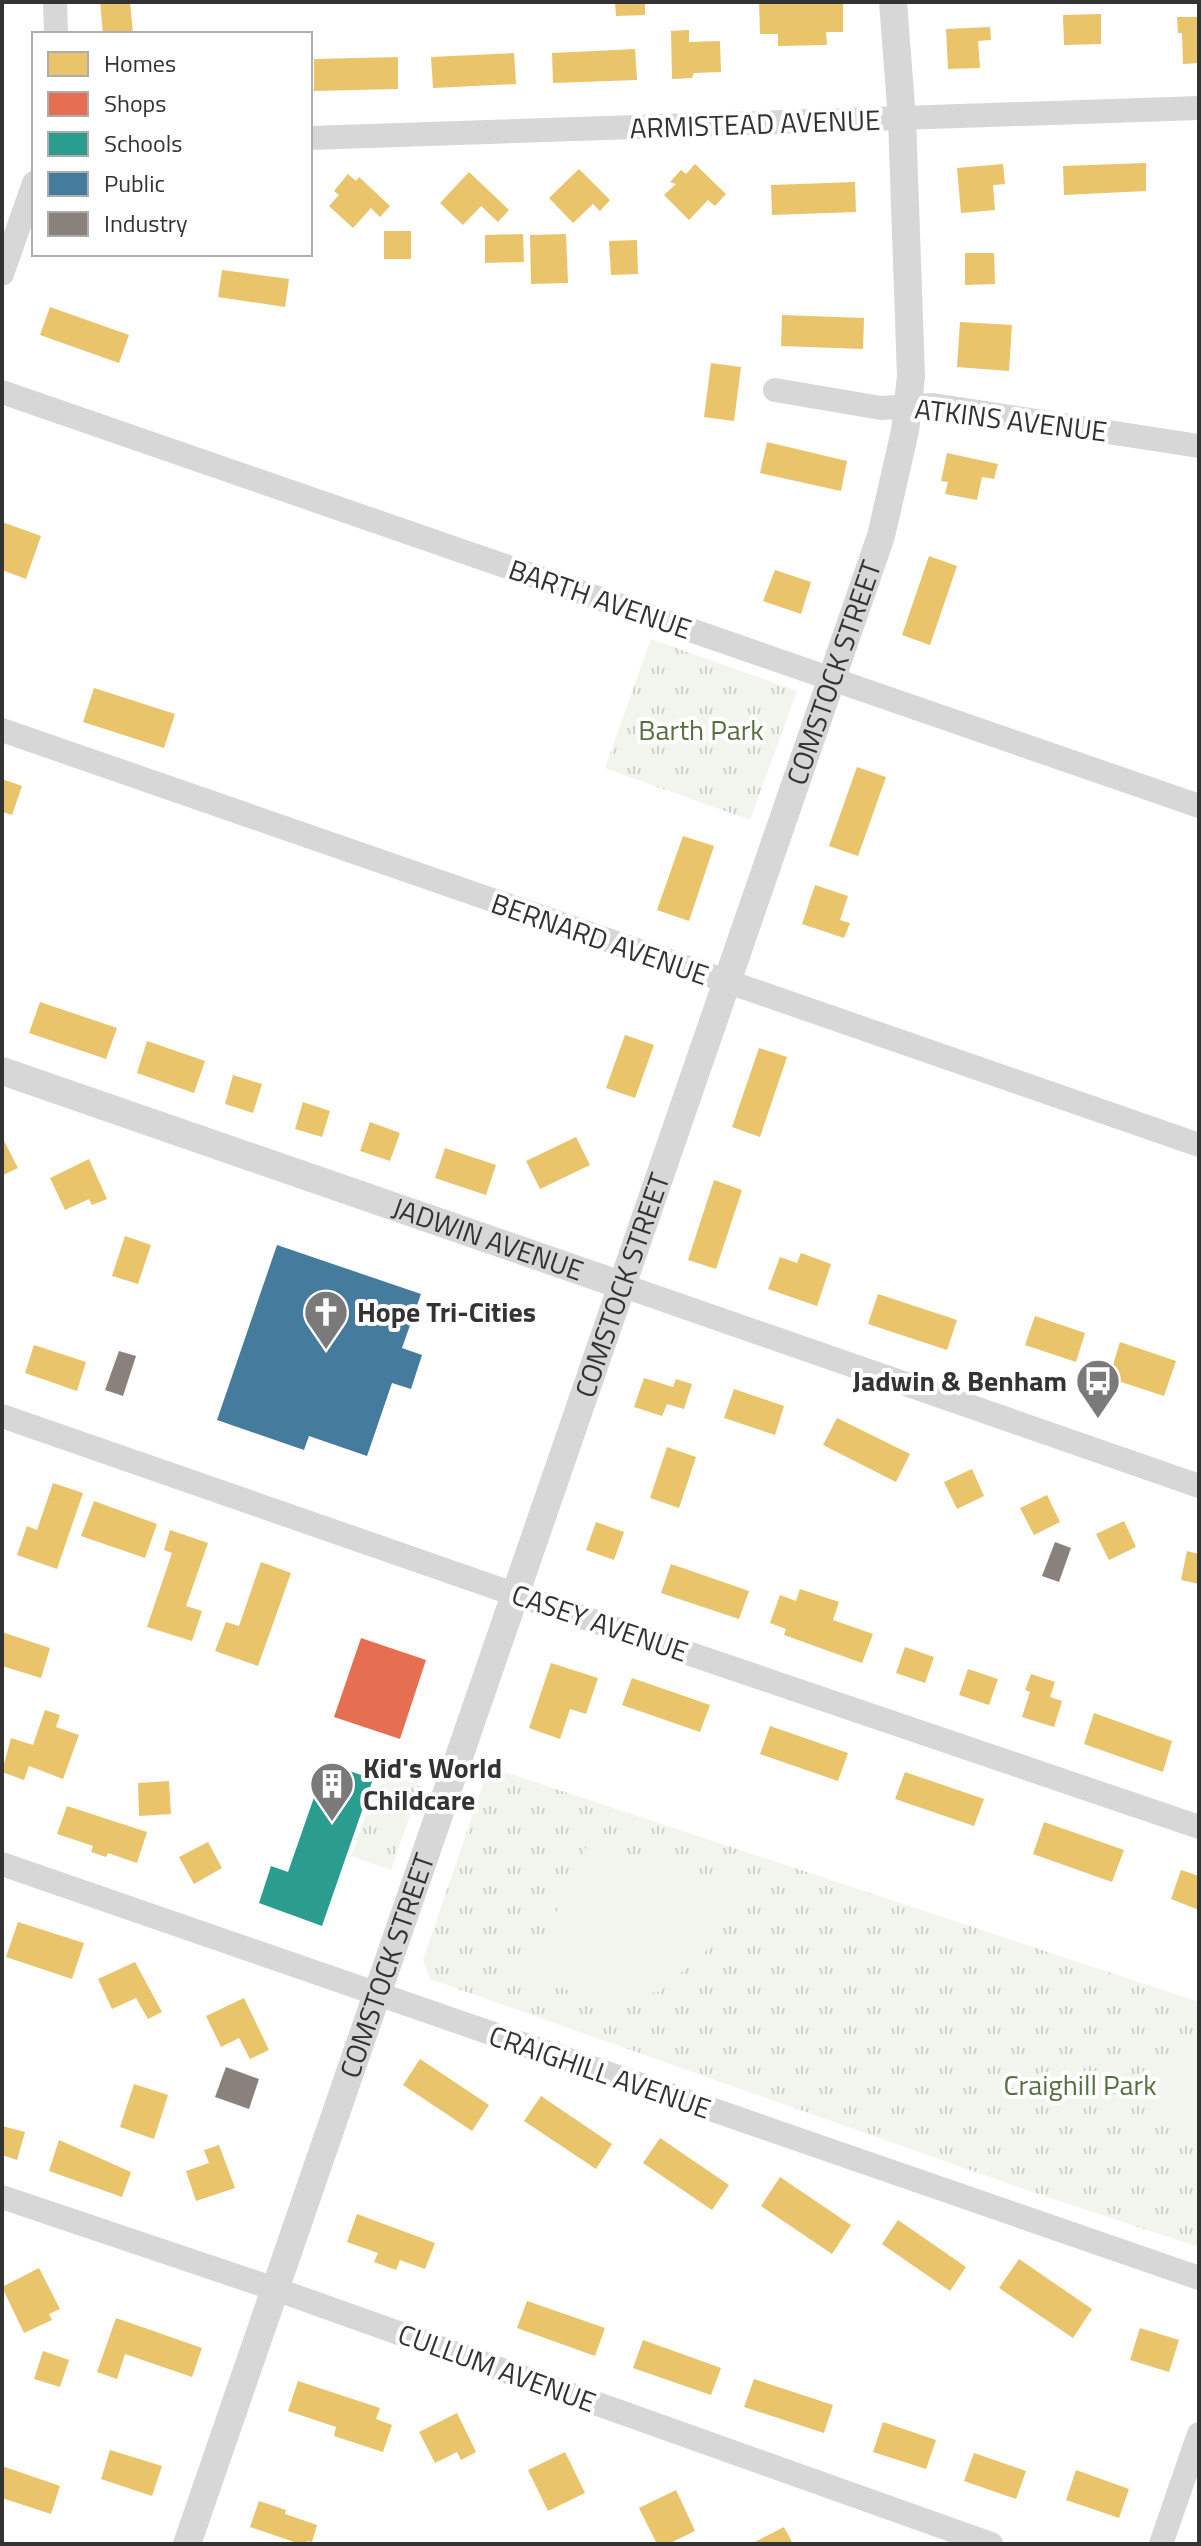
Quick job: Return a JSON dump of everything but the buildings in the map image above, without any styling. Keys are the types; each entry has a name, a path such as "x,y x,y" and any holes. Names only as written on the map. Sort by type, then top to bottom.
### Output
{"street":[{"path":"55,2 56,32"},
{"name":"COMSTOCK STREET","path":"187,2544 881,536 896,478 911,376 902,119 893,2"},
{"name":"ARMISTEAD AVENUE","path":"312,138 1199,108"},
{"path":"2,274 32,189"},
{"name":"ATKINS AVENUE","path":"775,390 881,408 933,405 1199,446"},
{"name":"BARTH AVENUE","path":"2,392 1199,806"},
{"name":"BERNARD AVENUE","path":"2,730 1199,1145"},
{"name":"JADWIN AVENUE","path":"2,1071 1199,1486"},
{"name":"CASEY AVENUE","path":"2,1416 1199,1827"},
{"name":"CRAIGHILL AVENUE","path":"2,1864 1199,2278"},
{"name":"CULLUM AVENUE","path":"2,2197 275,2289 991,2544"},
{"path":"1161,2544 1199,2434"}],"green space":[{"name":"Barth Park","path":"651,639 797,691 750,820 605,768"},
{"name":"Craighill Park","path":"489,1767 1199,2002 1199,2247 1032,2192 430,1979 423,1960"},
{"path":"398,1778 420,1786 391,1870 351,1856 375,1788"},
{"path":"588,1843 745,1886 708,1949 659,1992 595,1999 527,1977"},
{"path":"1166,2054 1199,2065 1199,2139 1143,2119"}],"place":[{"name":"Hope Tri-Cities","path":"326,1351"},
{"name":"Jadwin & Benham","path":"1098,1420"},
{"name":"Kid's World Childcare","path":"332,1823"}]}
